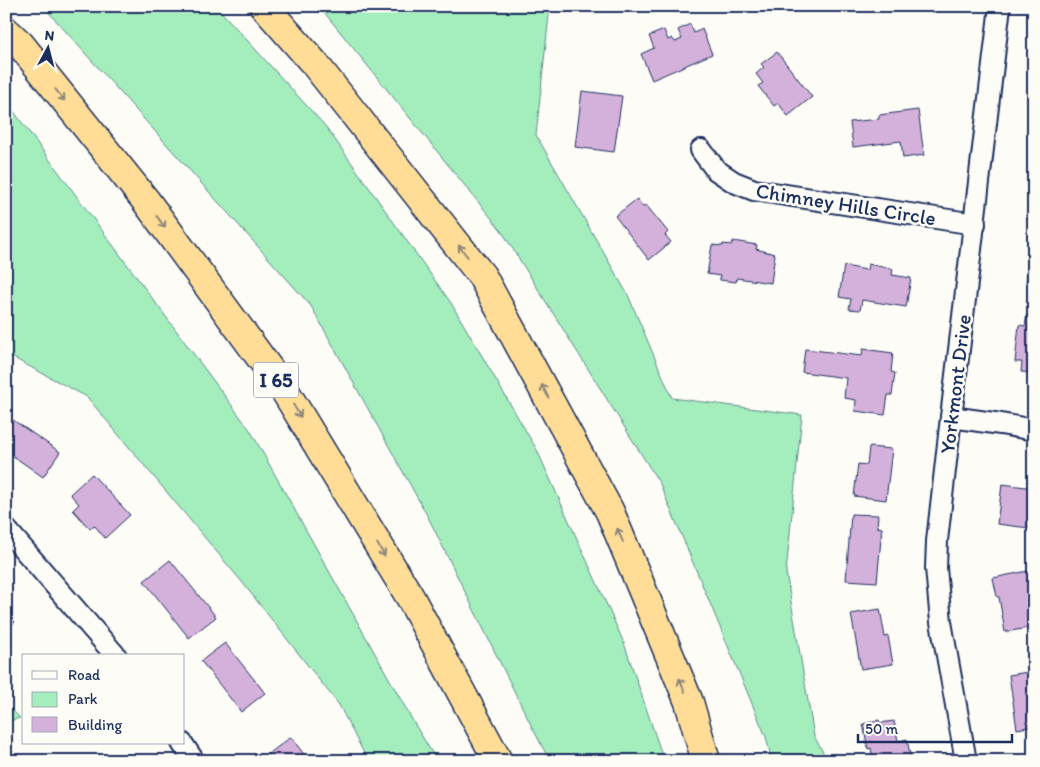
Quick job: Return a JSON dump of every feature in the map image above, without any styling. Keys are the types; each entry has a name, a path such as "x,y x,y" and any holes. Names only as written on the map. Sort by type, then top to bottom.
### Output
{"highway":[{"path":"264,6 314,63 482,276 610,512 689,702 706,761"},
{"name":"I 65","path":"6,31 20,44 146,201 285,391 410,597 498,761"}],"street":[{"name":"Yorkmont Drive","path":"966,761 941,622 936,568 937,541 1000,6"},
{"name":"Chimney Hills Circle","path":"702,150 716,170 734,182 754,190 975,224"},
{"path":"951,417 1034,430"},
{"path":"6,529 114,654"},
{"path":"183,744 194,761"}],"green space":[{"path":"43,6 216,6 326,127 451,303 537,450 624,643 664,761 550,761 428,517 311,306"},
{"path":"319,6 550,6 536,135 628,295 672,398 802,415 786,572 814,736 828,761 772,761 766,737 660,484 501,230"},
{"path":"6,101 250,430 437,761 368,761 339,705 242,582 87,397 6,354"},
{"path":"6,704 20,718 6,722"}],"building":[{"path":"690,24 694,33 702,29 712,54 652,80 641,54 654,48 649,36 664,30 668,40 672,38 675,42 682,39 678,30"},
{"path":"777,52 812,97 788,116 778,103 774,106 758,86 763,83 756,74 764,67 761,64"},
{"path":"582,91 622,96 614,152 575,147"},
{"path":"918,110 924,155 903,158 901,141 853,147 850,122 879,119 879,115"},
{"path":"637,199 643,207 646,205 668,232 665,235 671,242 649,260 615,216"},
{"path":"733,241 757,245 756,249 775,254 771,283 737,278 736,282 720,280 720,276 707,274 712,245 732,245"},
{"path":"1034,245 1034,283 1026,282 1028,267 1031,268"},
{"path":"868,264 893,269 892,275 911,278 906,307 862,300 860,310 849,309 851,299 839,297 844,266 867,270"},
{"path":"1027,315 1034,316 1034,373 1021,372 1022,362 1015,362 1019,325 1025,326"},
{"path":"805,349 862,356 863,349 893,353 891,372 895,373 892,395 888,395 885,415 855,411 856,400 844,398 846,378 802,372"},
{"path":"13,420 60,452 43,477 6,451 6,430"},
{"path":"869,447 892,449 886,500 854,496 858,464 867,465"},
{"path":"92,474 130,515 105,538 94,525 90,529 73,510 79,504 70,494"},
{"path":"1002,484 1034,488 1034,517 1031,517 1029,528 997,524"},
{"path":"851,514 878,515 877,527 882,528 877,582 846,580"},
{"path":"170,560 216,617 189,638 144,581"},
{"path":"1028,571 1029,577 1034,577 1034,627 1005,632 999,597 997,597 993,578"},
{"path":"880,609 885,637 888,636 893,664 861,669 851,614"},
{"path":"6,613 15,622 6,630"},
{"path":"225,643 265,693 241,712 201,661"},
{"path":"1034,671 1034,726 1017,729 1009,675"},
{"path":"879,720 880,723 894,721 898,741 907,739 911,760 873,761 871,748 868,749 863,724"},
{"path":"291,737 309,761 271,761 267,755"}]}
